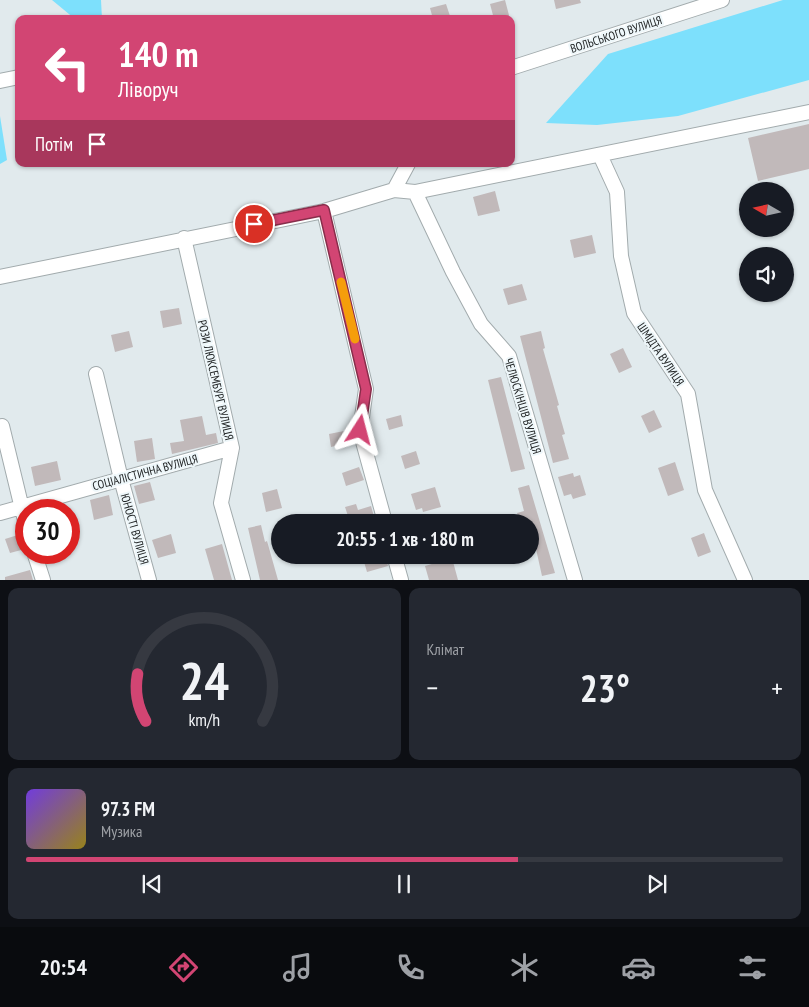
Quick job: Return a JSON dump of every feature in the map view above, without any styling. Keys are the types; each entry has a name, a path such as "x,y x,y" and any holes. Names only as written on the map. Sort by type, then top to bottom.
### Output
{"street":[{"name":"ВОЛЬСЬКОГО ВУЛИЦЯ","path":"515,67 722,0"},
{"path":"0,80 15,78"},
{"path":"0,277 324,210 394,190 416,192 809,112"},
{"name":"ШМІДТА ВУЛИЦЯ","path":"600,155 617,192 621,256 634,313 688,394 706,490 745,580"},
{"path":"394,190 406,167"},
{"name":"ЧЕЛЮСКІНЦІВ ВУЛИЦЯ","path":"416,192 453,272 481,324 509,356 575,580"},
{"path":"324,210 366,389 360,430 383,514"},
{"name":"РОЗИ ЛЮКСЕМБУРГ ВУЛИЦЯ","path":"184,238 232,448 221,503 243,580"},
{"name":"ЮНОСТІ ВУЛИЦЯ","path":"96,374 121,479 149,580"},
{"path":"2,426 19,499"},
{"name":"СОЦІАЛІСТИЧНА ВУЛИЦЯ","path":"47,499 232,448"},
{"name":"СОЦІАЛІСТИЧНА ВУЛИЦЯ","path":"0,514 15,508"},
{"path":"37,564 42,580"},
{"path":"397,564 401,580"}],"shaded area":[{"path":"52,0 101,0 102,15 70,15"},
{"path":"783,0 809,0 809,80 678,116 597,125 546,123 608,54"},
{"path":"0,116 7,160 0,164"}],"building":[{"path":"505,0 509,15 493,15 490,4"},
{"path":"554,0 580,0 581,3 556,9"},
{"path":"446,4 450,15 432,15 430,8"},
{"path":"809,124 809,169 758,181 748,138"},
{"path":"495,191 500,211 478,216 473,197"},
{"path":"592,235 596,253 574,258 570,240"},
{"path":"522,284 527,300 508,305 503,289"},
{"path":"179,308 182,324 163,328 160,311"},
{"path":"129,331 133,347 115,352 111,335"},
{"path":"541,331 545,348 543,349 559,405 557,406 565,434 562,435 569,459 553,463 520,336"},
{"path":"623,348 632,367 619,373 610,354"},
{"path":"501,377 525,469 511,472 488,380"},
{"path":"654,410 662,427 649,433 641,416"},
{"path":"401,415 403,426 389,430 386,419"},
{"path":"202,416 206,435 216,433 218,443 172,454 170,443 184,441 180,420"},
{"path":"344,431 347,443 331,447 329,434"},
{"path":"152,438 155,459 137,462 134,441"},
{"path":"416,451 420,464 405,469 401,456"},
{"path":"57,461 61,480 35,486 31,467"},
{"path":"675,462 684,490 668,496 658,468"},
{"path":"359,467 364,480 346,486 342,473"},
{"path":"573,473 574,477 580,475 586,495 573,499 571,494 564,496 558,477"},
{"path":"150,482 155,500 139,504 134,486"},
{"path":"529,485 538,514 517,514 524,511 518,488"},
{"path":"435,487 441,507 423,512 422,508 416,510 411,494"},
{"path":"277,489 282,508 266,512 262,493"},
{"path":"109,495 113,515 94,520 90,500"},
{"path":"356,504 358,510 371,506 373,514 347,514 345,507"},
{"path":"539,519 555,573 542,576 539,562"},
{"path":"261,525 265,542 267,541 271,555 271,564 273,564 278,580 260,580 248,528"},
{"path":"704,533 711,552 698,557 691,538"},
{"path":"171,534 176,553 158,558 152,540"},
{"path":"15,536 15,552 10,553 5,539"},
{"path":"222,544 232,580 214,580 205,549"},
{"path":"365,564 387,564 388,566 367,572"},
{"path":"432,564 454,564 458,580 429,580 425,566"},
{"path":"30,570 33,580 5,580 5,577"}],"slow traffic":[{"path":"341,282 355,339"}],"route":[{"path":"254,224 324,210 366,389 360,430"}]}
